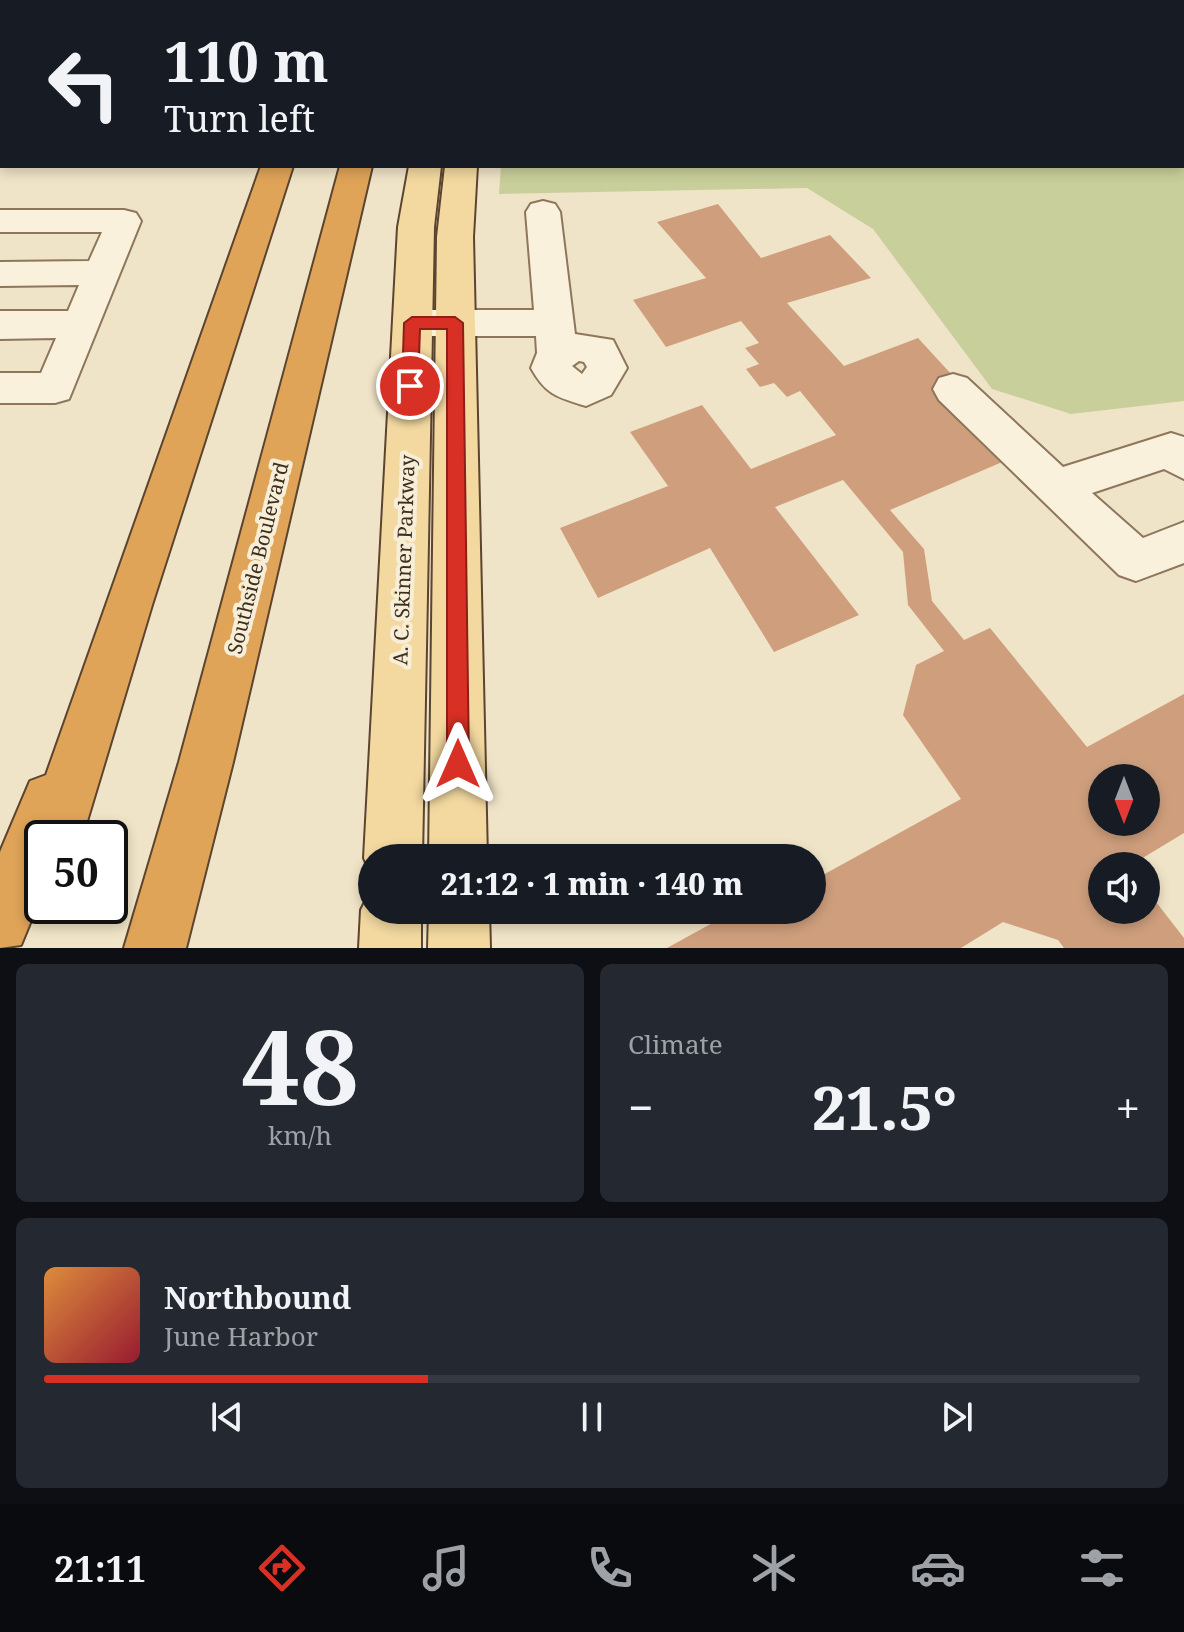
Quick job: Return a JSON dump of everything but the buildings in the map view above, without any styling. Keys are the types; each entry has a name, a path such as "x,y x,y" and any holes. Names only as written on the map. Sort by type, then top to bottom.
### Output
{"highway":[{"path":"59,820 276,168"},
{"name":"Southside Boulevard","path":"155,948 206,762 355,168"},
{"path":"0,924 128,605"},
{"path":"178,948 206,762"},
{"path":"21,948 28,924"}],"main road":[{"name":"A. C. Skinner Parkway","path":"425,168 416,227 434,323 457,844"},
{"name":"A. C. Skinner Parkway","path":"394,844 434,323 455,237 461,168"},
{"path":"390,948 391,924"},
{"path":"459,924 459,948"}],"lane":[{"path":"434,323 555,338 543,212"},
{"path":"0,221 124,221 55,388 0,388"},
{"path":"0,274 102,273"},
{"path":"0,325 81,324"},
{"path":"953,389 1136,561 1184,542"},
{"path":"1055,487 1171,450 1184,462"}],"green space":[{"path":"501,168 1184,168 1184,401 1071,414 992,389 873,229 807,188 499,194"}],"route":[{"path":"410,386 412,323 455,323 458,764"}]}
